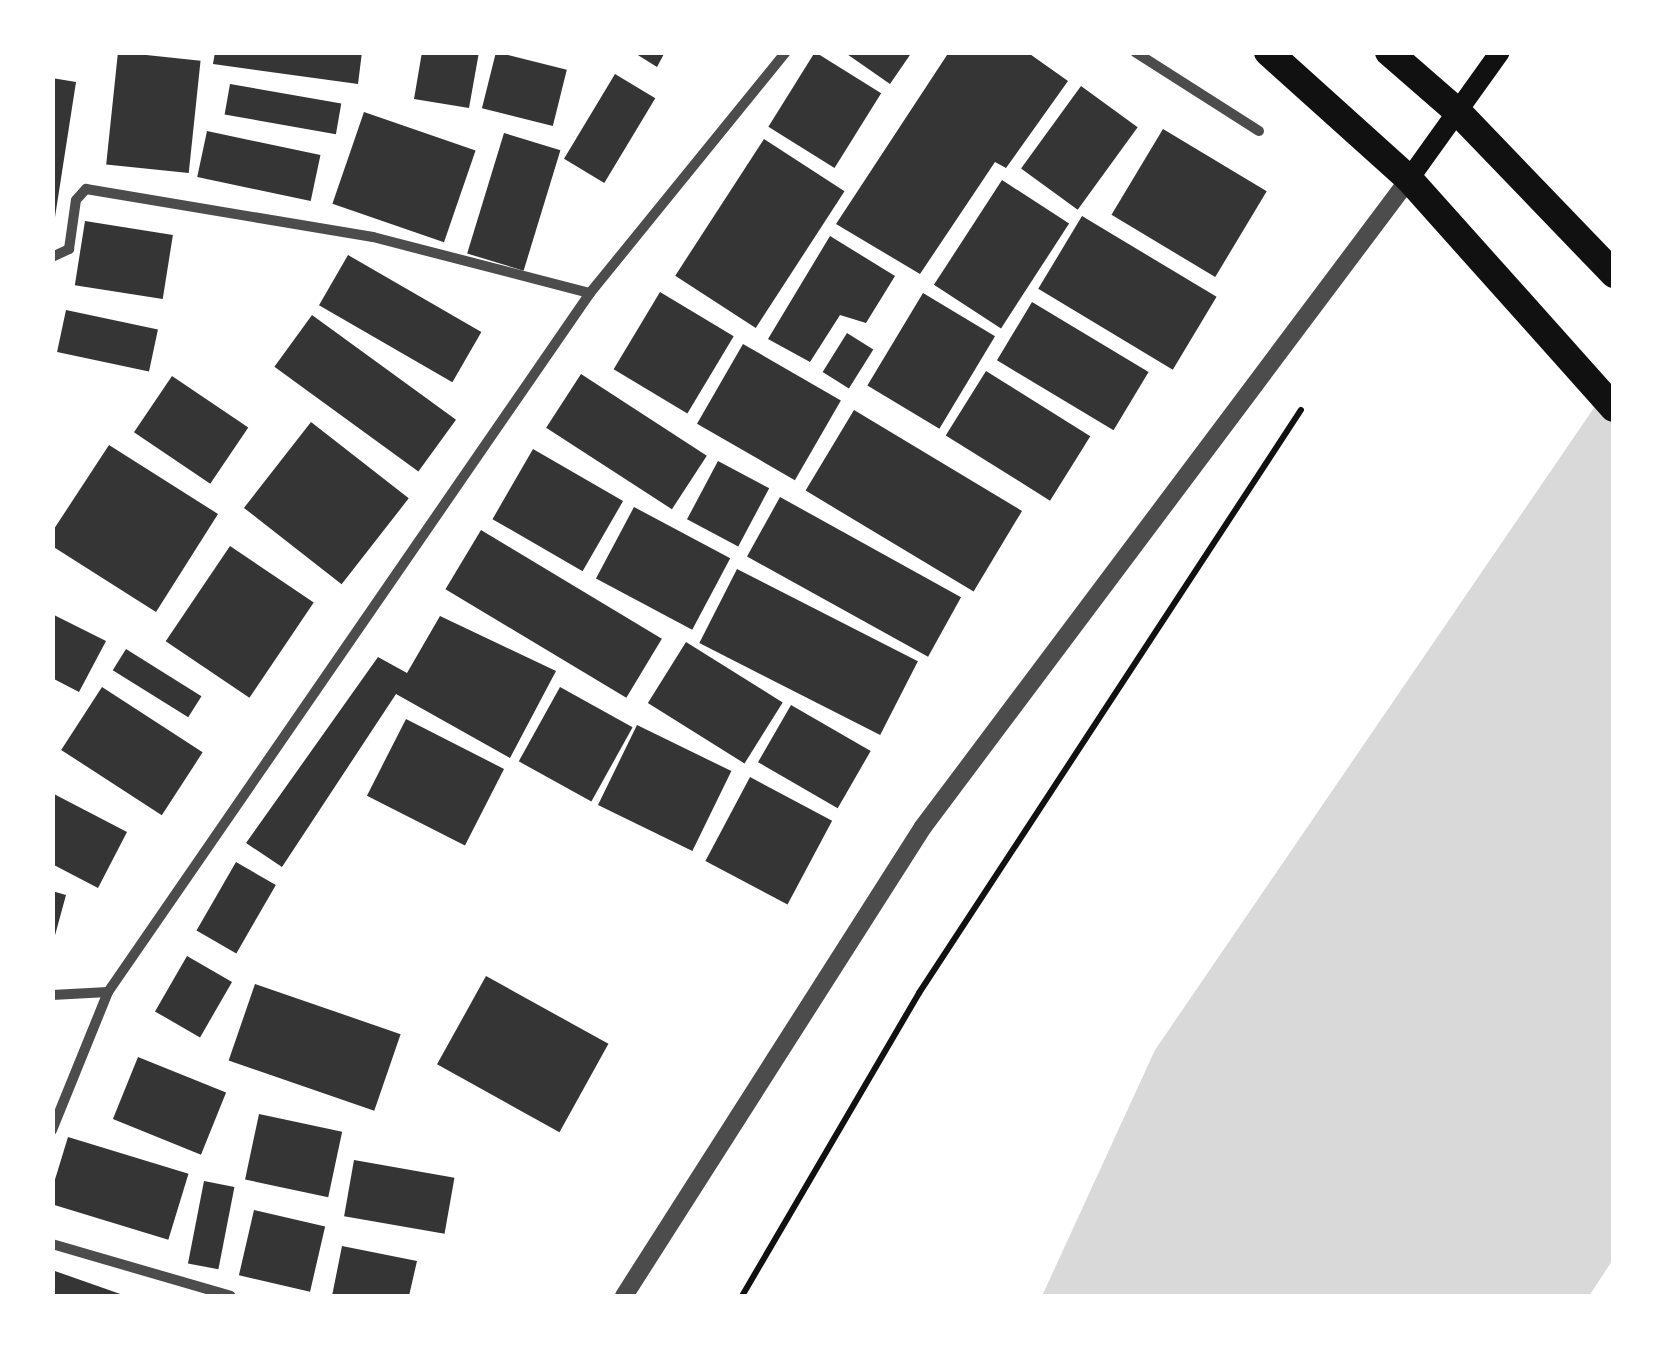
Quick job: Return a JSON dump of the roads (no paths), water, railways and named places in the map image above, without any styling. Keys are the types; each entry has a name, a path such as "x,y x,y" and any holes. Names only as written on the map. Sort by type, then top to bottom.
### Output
{"highway":[{"path":"1268,52 1410,180 1614,408"},
{"path":"1388,52 1458,112 1614,274"}],"main road":[{"path":"1410,180 1500,52"}],"street":[{"path":"52,1130 108,992 590,293 786,52"},
{"path":"1135,52 1259,131"},
{"path":"624,1296 923,827 1410,180"},
{"path":"52,257 69,249 76,200 86,190 373,237 590,293"},
{"path":"52,995 108,992"},
{"path":"52,1244 231,1296"}]}
